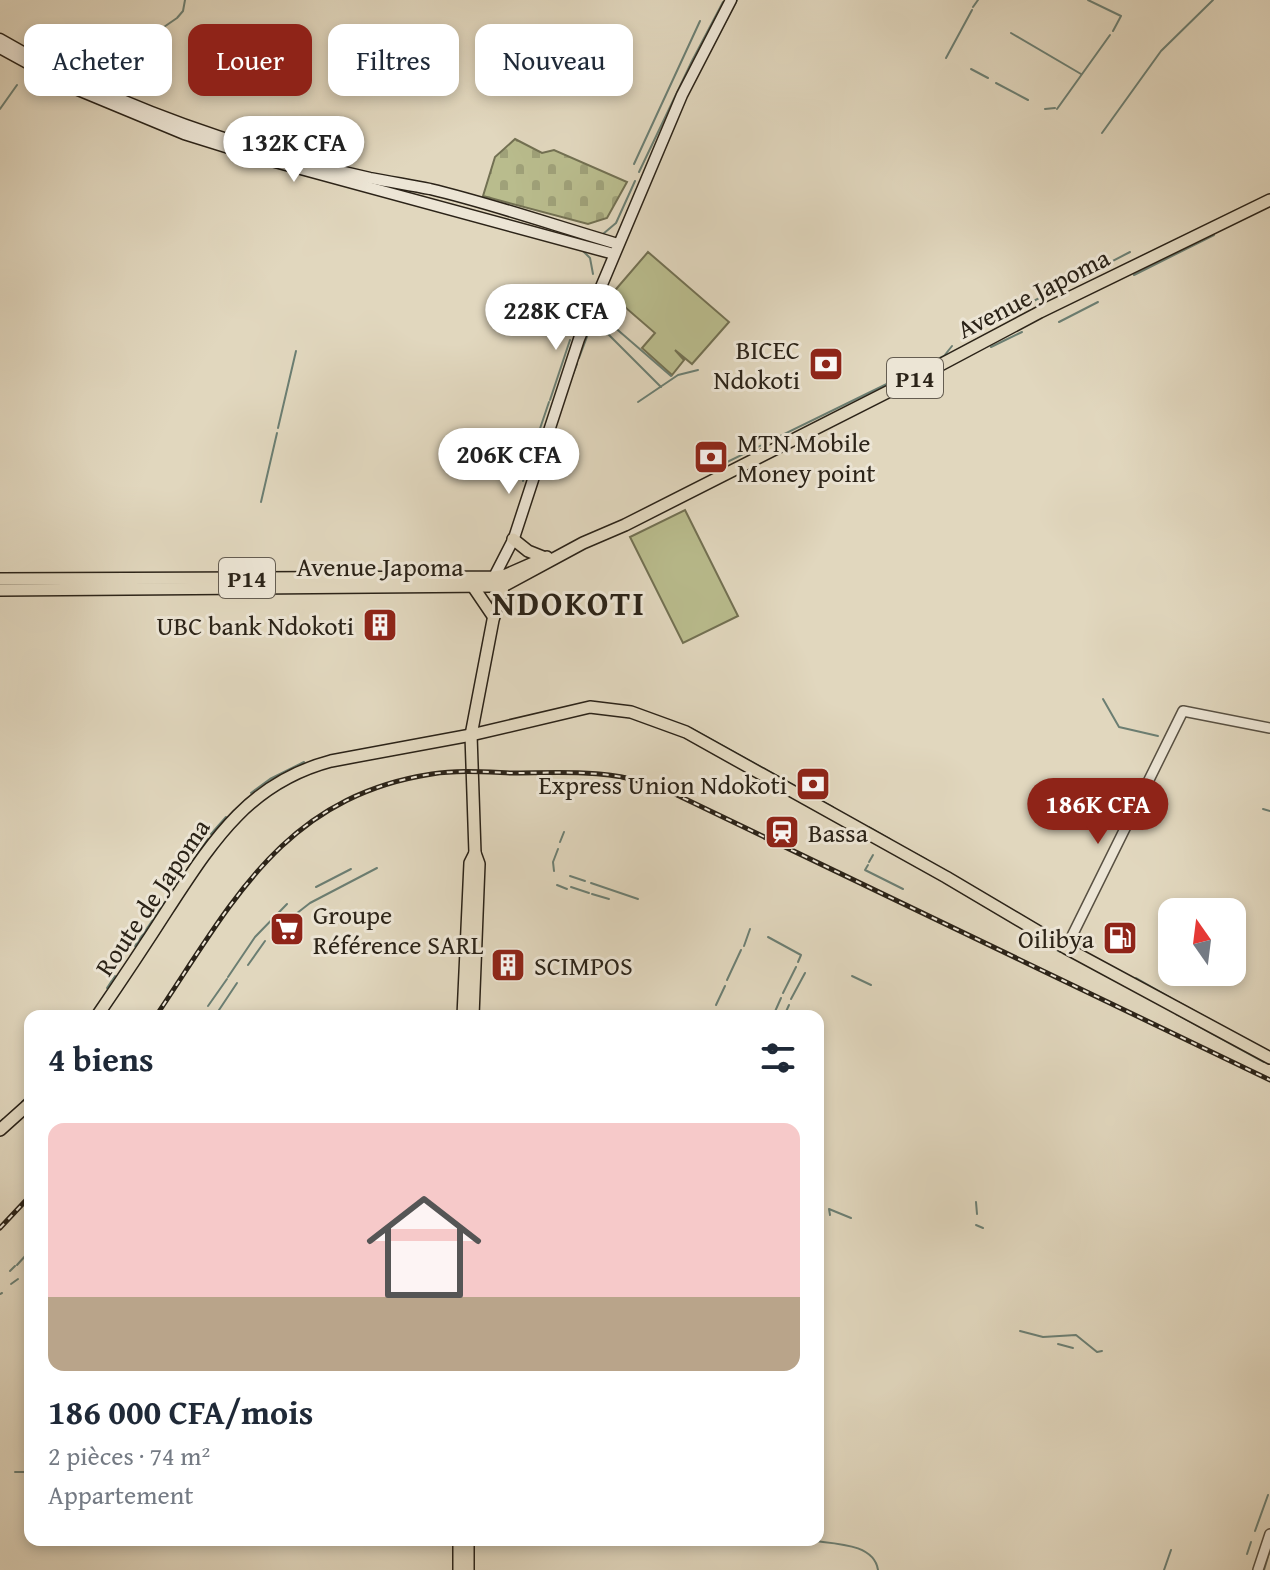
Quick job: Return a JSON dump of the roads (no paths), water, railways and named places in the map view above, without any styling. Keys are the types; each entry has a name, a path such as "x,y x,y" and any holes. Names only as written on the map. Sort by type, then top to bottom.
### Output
{"main road":[{"path":"464,1010 479,864 475,853 471,735 500,581 579,339 682,95 731,0"},
{"path":"0,39 80,82 186,125 277,154 432,190 616,249"},
{"path":"0,48 80,92 176,131 264,159 616,249"},
{"name":"Avenue Japoma","path":"0,590 361,586 474,588 500,581 559,555 927,372 1040,312 1270,200"},
{"path":"514,538 528,551 543,557"},
{"name":"Avenue Japoma","path":"0,579 500,581 543,557 559,555"},
{"path":"474,588 493,618"},
{"name":"Route de Japoma","path":"101,1010 213,842 263,792 292,774 309,767 471,735 590,707 631,712 686,732 946,877 1066,948 1270,1058"},
{"path":"472,940 473,1010"},
{"path":"0,1130 24,1108"},
{"path":"459,1546 459,1570"},
{"path":"468,1546 468,1570"}],"street":[{"path":"1066,948 1183,711 1270,728"},
{"path":"1258,1570 1270,1534"}],"waterway":[{"path":"168,24 183,11 185,0"},
{"path":"717,38 737,0"},
{"path":"973,7 978,0"},
{"path":"1088,0 1121,16 1113,31"},
{"path":"1102,133 1161,51 1213,0"},
{"path":"639,172 723,2"},
{"path":"946,58 972,10"},
{"path":"634,164 700,21"},
{"path":"1011,33 1081,74"},
{"path":"1057,109 1110,35"},
{"path":"971,69 988,78"},
{"path":"996,83 1028,100"},
{"path":"0,109 17,85"},
{"path":"1045,109 1055,108"},
{"path":"252,161 308,176"},
{"path":"603,234 616,223 635,181"},
{"path":"1134,275 1214,235"},
{"path":"582,250 590,258 593,274"},
{"path":"1074,281 1130,252"},
{"path":"1055,290 1071,282"},
{"path":"969,332 1052,292"},
{"path":"1059,322 1098,302"},
{"path":"611,306 603,311 608,334 661,387"},
{"path":"579,358 597,310"},
{"path":"605,319 671,376"},
{"path":"991,347 1022,332"},
{"path":"550,400 570,340"},
{"path":"719,466 944,356 952,346"},
{"path":"278,428 296,351"},
{"path":"570,382 577,364"},
{"path":"638,402 678,375 698,370"},
{"path":"530,458 549,402"},
{"path":"261,502 277,433"},
{"path":"523,481 528,464"},
{"path":"1103,699 1119,727 1158,736"},
{"path":"691,728 833,807"},
{"path":"251,793 270,779 304,762"},
{"path":"1263,809 1270,811"},
{"path":"211,834 226,817"},
{"path":"869,827 890,839"},
{"path":"560,842 564,832"},
{"path":"135,946 208,839"},
{"path":"554,871 553,862 558,849"},
{"path":"916,854 927,860"},
{"path":"869,862 873,855"},
{"path":"868,865 865,870 903,889"},
{"path":"278,928 310,903 377,868"},
{"path":"316,887 351,869"},
{"path":"570,876 585,881"},
{"path":"591,883 638,899"},
{"path":"557,885 567,889"},
{"path":"571,887 589,893"},
{"path":"592,894 609,899"},
{"path":"228,977 255,937 287,904"},
{"path":"744,946 750,929"},
{"path":"768,937 801,955 798,962"},
{"path":"248,965 265,941"},
{"path":"1045,943 1060,952 1064,951"},
{"path":"727,980 741,950"},
{"path":"783,993 796,967"},
{"path":"791,999 805,973"},
{"path":"107,988 115,976"},
{"path":"852,976 871,985"},
{"path":"1136,978 1171,998"},
{"path":"208,1006 227,979"},
{"path":"219,1010 237,983"},
{"path":"716,1005 725,986"},
{"path":"776,1010 781,998"},
{"path":"1178,1002 1209,1019"},
{"path":"787,1010 789,1005"},
{"path":"1176,1014 1264,1062"},
{"path":"0,1122 3,1119"},
{"path":"976,1202 977,1214"},
{"path":"830,1215 829,1209 851,1218"},
{"path":"976,1225 983,1228"},
{"path":"17,1265 24,1257"},
{"path":"10,1271 15,1266"},
{"path":"11,1284 18,1279"},
{"path":"1020,1331 1043,1337 1076,1335 1097,1352 1102,1351"},
{"path":"1058,1344 1073,1348"},
{"path":"15,1472 24,1472"},
{"path":"1255,1531 1268,1495"},
{"path":"824,1542 860,1549 869,1554 878,1570"},
{"path":"1247,1554 1251,1542"},
{"path":"1164,1570 1171,1550"},
{"path":"1264,1570 1270,1550"}],"railway":[{"path":"160,1010 237,896 267,861 299,831 337,806 380,786 432,774 587,773 631,779 677,795 1270,1080"},
{"path":"0,1228 24,1202"}],"place":[{"name":"BICEC Ndokoti","path":"826,364"},
{"name":"MTN Mobile Money point","path":"711,457"},
{"name":"UBC bank Ndokoti","path":"380,625"},
{"name":"Express Union Ndokoti","path":"813,784"},
{"name":"Bassa","path":"782,832"},
{"name":"Groupe Référence SARL","path":"287,929"},
{"name":"Oilibya","path":"1120,938"},
{"name":"SCIMPOS","path":"508,965"}],"district":[{"name":"NDOKOTI","path":"569,602"}]}
